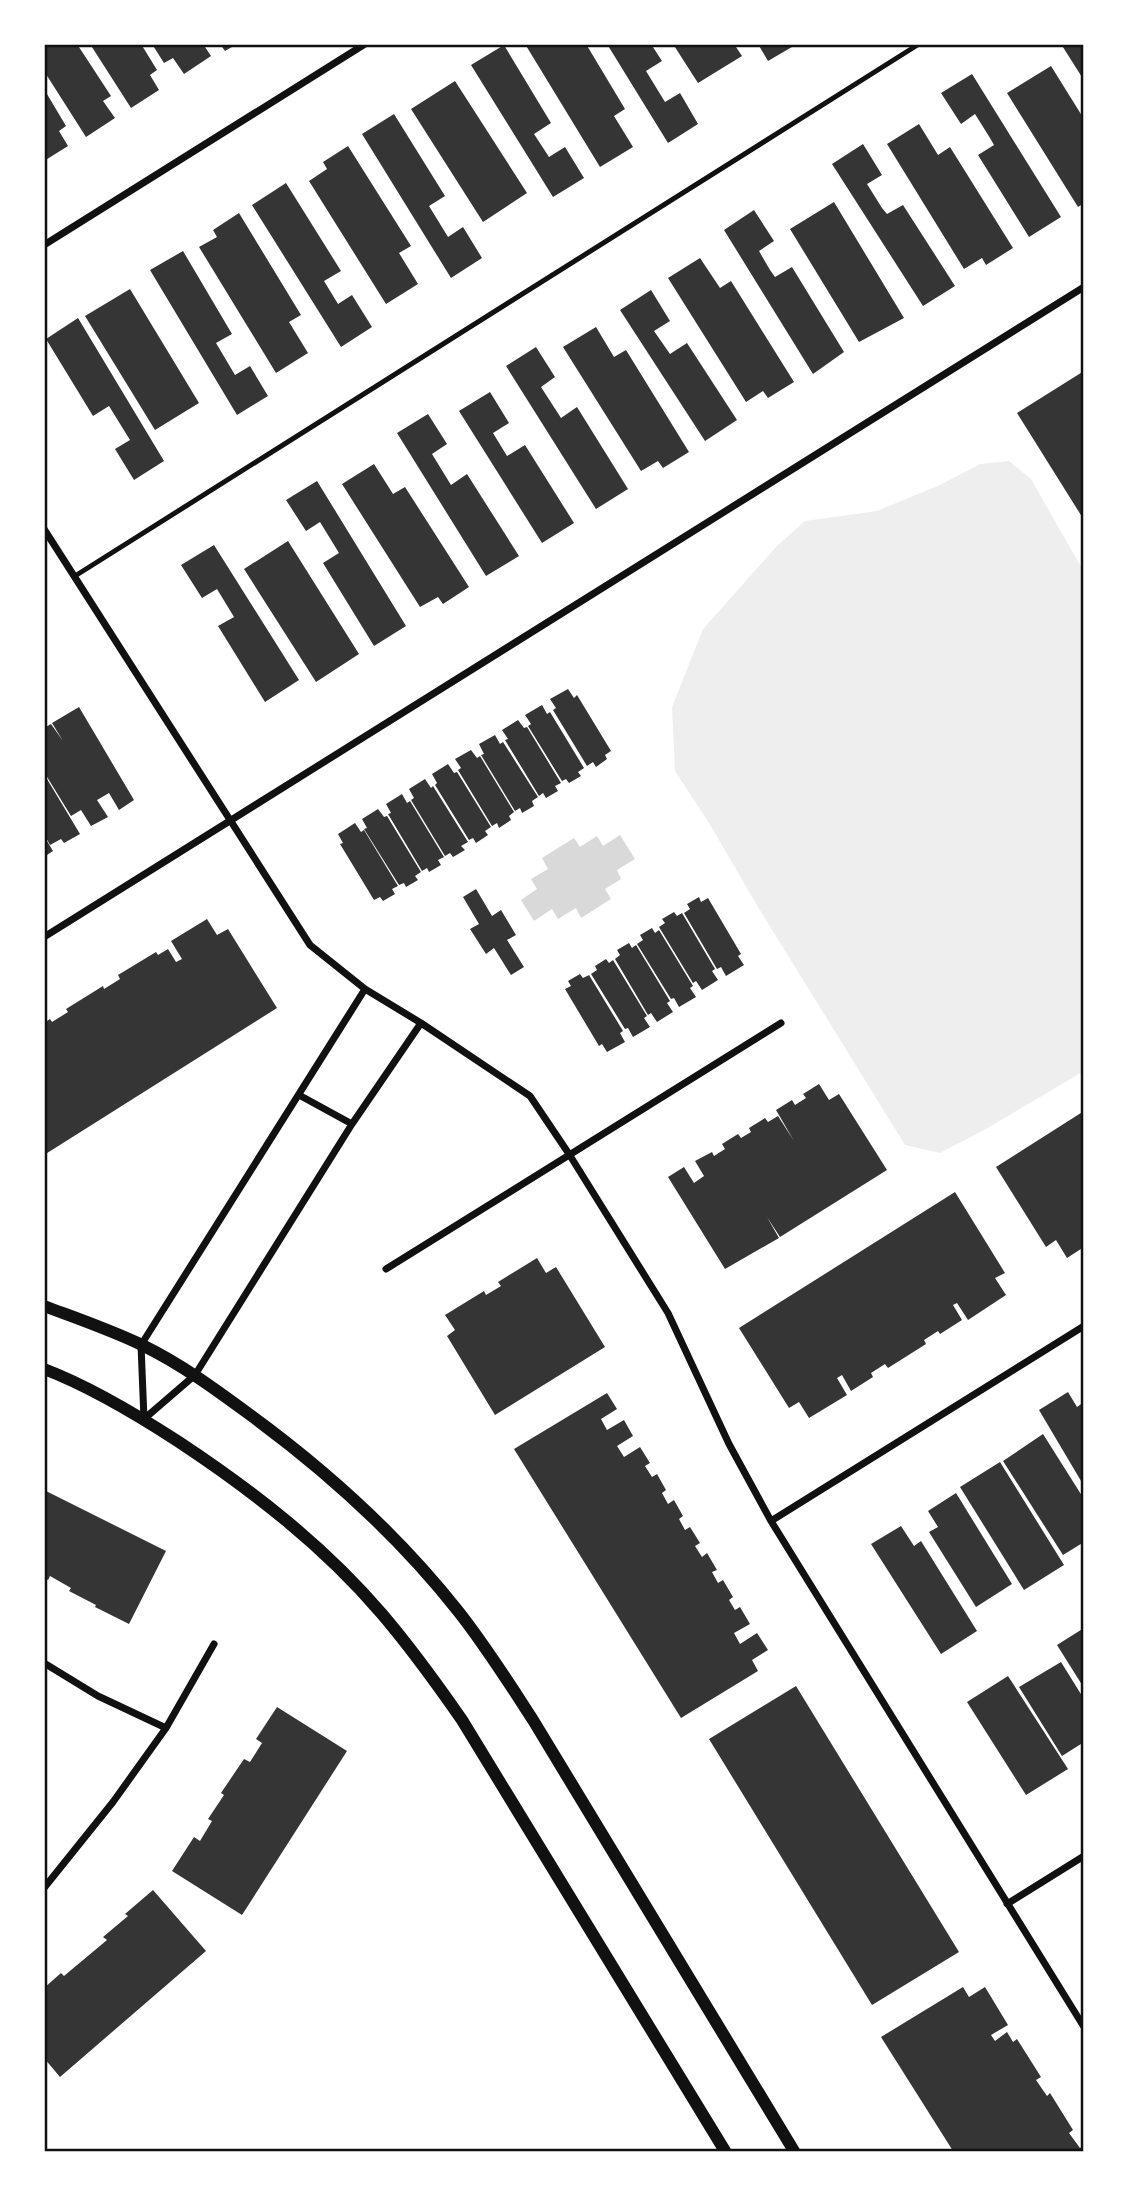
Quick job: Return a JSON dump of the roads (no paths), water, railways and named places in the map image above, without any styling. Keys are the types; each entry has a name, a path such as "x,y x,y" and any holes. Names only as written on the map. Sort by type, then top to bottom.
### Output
{"street":[{"path":"44,245 365,44"},
{"path":"44,937 1084,286"},
{"path":"44,529 310,945 365,989 530,1096 668,1313 729,1444 771,1521 1084,2027"},
{"path":"144,1419 141,1345 365,989"},
{"path":"144,1419 195,1375 352,1124 421,1023"},
{"path":"386,1269 781,1023"},
{"path":"299,1095 352,1124"},
{"path":"44,1306 141,1345 195,1375 331,1478 415,1560 459,1612 533,1720 794,2151"},
{"path":"771,1521 1084,1326"},
{"path":"44,1369 144,1419 221,1470 280,1515 335,1564 381,1612 463,1720 725,2151"},
{"path":"44,1888 113,1802 166,1728 214,1644"},
{"path":"44,1663 98,1696 166,1728"},
{"path":"1007,1904 1084,1856"}],"lane":[{"path":"75,576 919,44"}]}
